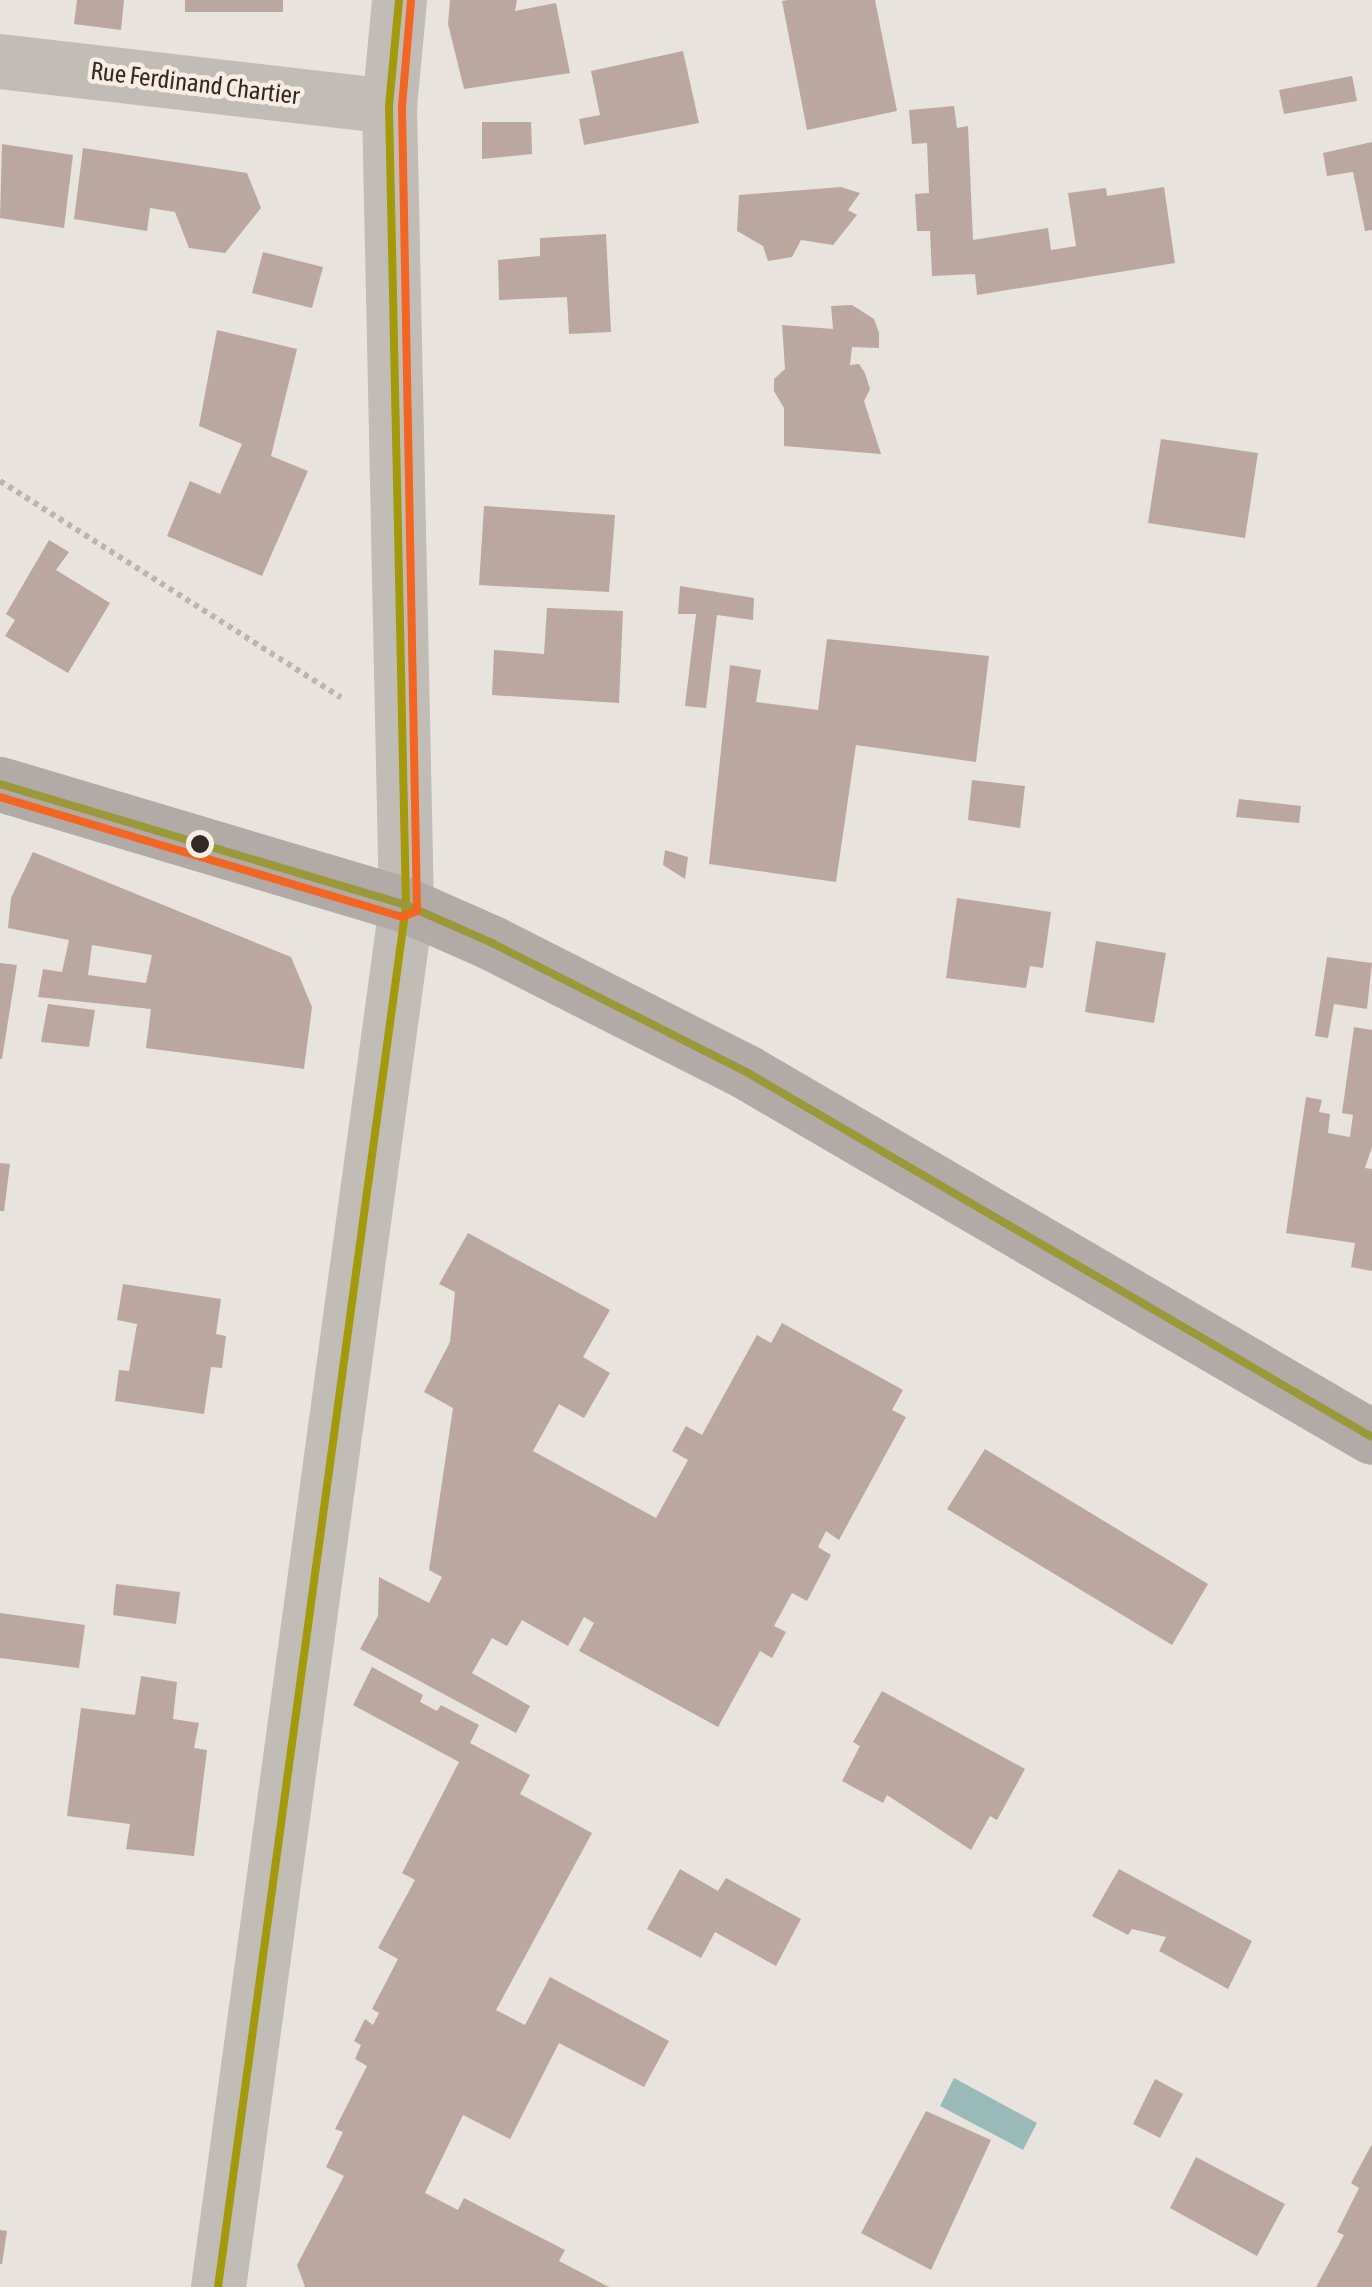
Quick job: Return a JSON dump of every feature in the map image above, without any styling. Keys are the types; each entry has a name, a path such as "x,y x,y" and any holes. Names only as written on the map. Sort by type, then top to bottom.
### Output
{"main road":[{"path":"0,784 406,904 748,1073 1372,1436"}],"street":[{"path":"218,2287 406,904 389,106 398,0"},
{"name":"Rue Ferdinand Chartier","path":"0,61 389,106"}],"path":[{"path":"0,481 348,701 402,718"}],"water":[{"path":"954,2078 1037,2123 1023,2150 940,2106"}],"building":[{"path":"77,0 124,0 121,30 74,24"},
{"path":"185,0 283,0 283,12 185,12"},
{"path":"450,0 517,0 515,11 556,3 570,73 464,89 448,24"},
{"path":"875,0 897,111 807,130 782,1"},
{"path":"683,51 699,123 584,145 579,119 600,115 591,71"},
{"path":"1352,76 1357,101 1284,114 1279,90"},
{"path":"954,106 957,128 968,126 973,240 1048,228 1051,250 1076,246 1068,193 1106,188 1107,196 1164,187 1175,263 977,295 975,274 932,276 930,231 917,231 915,194 929,193 927,143 912,144 909,110"},
{"path":"482,122 531,122 532,154 482,159"},
{"path":"1372,142 1372,230 1365,231 1353,172 1327,176 1323,153"},
{"path":"2,144 73,155 64,228 0,218"},
{"path":"83,148 247,173 261,208 225,253 189,248 175,212 150,208 147,231 74,219"},
{"path":"841,187 860,193 848,210 857,215 833,245 801,240 792,257 768,261 763,246 737,231 739,195"},
{"path":"606,234 611,332 569,334 567,297 499,300 498,260 540,256 540,238"},
{"path":"263,252 323,267 312,308 252,293"},
{"path":"852,305 874,319 879,333 879,348 852,347 850,365 859,364 865,373 870,389 864,401 881,454 784,446 784,408 774,391 774,379 785,369 782,325 833,329 831,306"},
{"path":"217,330 297,349 271,456 308,471 262,576 167,536 190,481 220,494 242,444 199,426"},
{"path":"1161,439 1258,453 1245,538 1148,523"},
{"path":"484,506 615,515 609,592 479,585"},
{"path":"49,540 69,552 56,570 110,603 68,673 5,636 15,620 6,614"},
{"path":"680,586 754,598 753,620 717,615 706,708 685,706 696,614 678,614"},
{"path":"547,608 623,611 619,703 492,695 494,650 544,654"},
{"path":"827,639 989,656 976,762 856,745 836,882 709,864 730,665 761,670 756,702 818,710"},
{"path":"972,780 1025,786 1020,828 968,820"},
{"path":"1239,799 1301,806 1299,823 1236,817"},
{"path":"665,850 688,857 685,879 663,865"},
{"path":"33,852 291,957 312,1007 304,1069 146,1048 151,1009 38,997 43,969 62,972 69,940 8,928 11,898","holes":["92,945 152,955 146,983 88,975"]},
{"path":"957,898 1051,912 1043,968 1030,966 1026,988 946,978"},
{"path":"1096,941 1166,953 1154,1023 1085,1012"},
{"path":"1327,957 1372,963 1367,1009 1334,1004 1328,1038 1315,1036"},
{"path":"0,963 17,965 2,1059 0,1059"},
{"path":"48,1004 95,1010 89,1047 41,1042"},
{"path":"1354,1027 1372,1030 1372,1147 1365,1168 1372,1169 1372,1271 1351,1267 1355,1243 1286,1233 1306,1097 1322,1100 1319,1112 1330,1114 1328,1133 1350,1137 1353,1115 1342,1113"},
{"path":"0,1163 10,1164 4,1211 0,1211"},
{"path":"468,1233 610,1310 583,1357 610,1373 584,1418 559,1404 533,1451 656,1518 688,1460 672,1451 686,1426 702,1435 757,1335 771,1343 782,1323 903,1390 892,1410 906,1417 839,1540 826,1531 818,1547 831,1555 807,1601 792,1593 774,1626 786,1632 772,1658 760,1651 718,1727 579,1651 594,1623 584,1617 568,1646 522,1620 507,1646 492,1638 472,1673 530,1706 516,1733 360,1649 378,1616 379,1577 429,1603 442,1577 429,1570 453,1408 424,1392 450,1342 455,1292 439,1284"},
{"path":"123,1284 221,1299 216,1334 226,1336 222,1368 211,1367 204,1414 115,1401 119,1370 129,1371 137,1324 117,1320"},
{"path":"985,1449 1208,1584 1172,1645 947,1509"},
{"path":"116,1584 180,1592 176,1624 113,1615"},
{"path":"0,1613 85,1625 79,1668 0,1658"},
{"path":"372,1667 423,1695 420,1702 437,1711 441,1705 479,1725 470,1743 530,1775 520,1794 592,1833 496,2010 525,2025 550,1977 669,2041 644,2087 559,2043 510,2139 463,2115 425,2193 458,2210 464,2198 565,2250 559,2261 609,2287 305,2287 297,2265 344,2176 326,2167 343,2132 335,2129 367,2066 355,2059 361,2045 354,2041 365,2019 373,2025 379,2013 372,2009 398,1959 378,1948 415,1880 402,1873 459,1762 353,1705"},
{"path":"141,1676 177,1682 173,1719 199,1723 194,1748 207,1750 194,1856 126,1849 130,1824 67,1816 81,1708 135,1715"},
{"path":"882,1691 1025,1769 997,1820 990,1816 971,1850 887,1795 883,1803 842,1781 860,1746 853,1742"},
{"path":"680,1869 718,1891 726,1878 801,1919 776,1966 715,1932 701,1958 647,1929"},
{"path":"1119,1869 1252,1941 1228,1989 1159,1951 1166,1937 1132,1929 1128,1935 1092,1916"},
{"path":"1155,2079 1183,2094 1160,2138 1133,2124"},
{"path":"926,2111 991,2140 931,2270 861,2233"},
{"path":"1372,2144 1372,2287 1316,2287 1344,2235 1337,2232 1359,2188 1351,2183"},
{"path":"1196,2157 1285,2204 1257,2256 1170,2208"},
{"path":"0,2230 7,2231 2,2264 0,2264"}],"transit line":[{"path":"218,2287 406,905 389,106 399,0"},
{"path":"0,797 402,917 417,911 402,106 411,1"},
{"path":"0,784 406,905 492,943 748,1073 1372,1437"}]}
